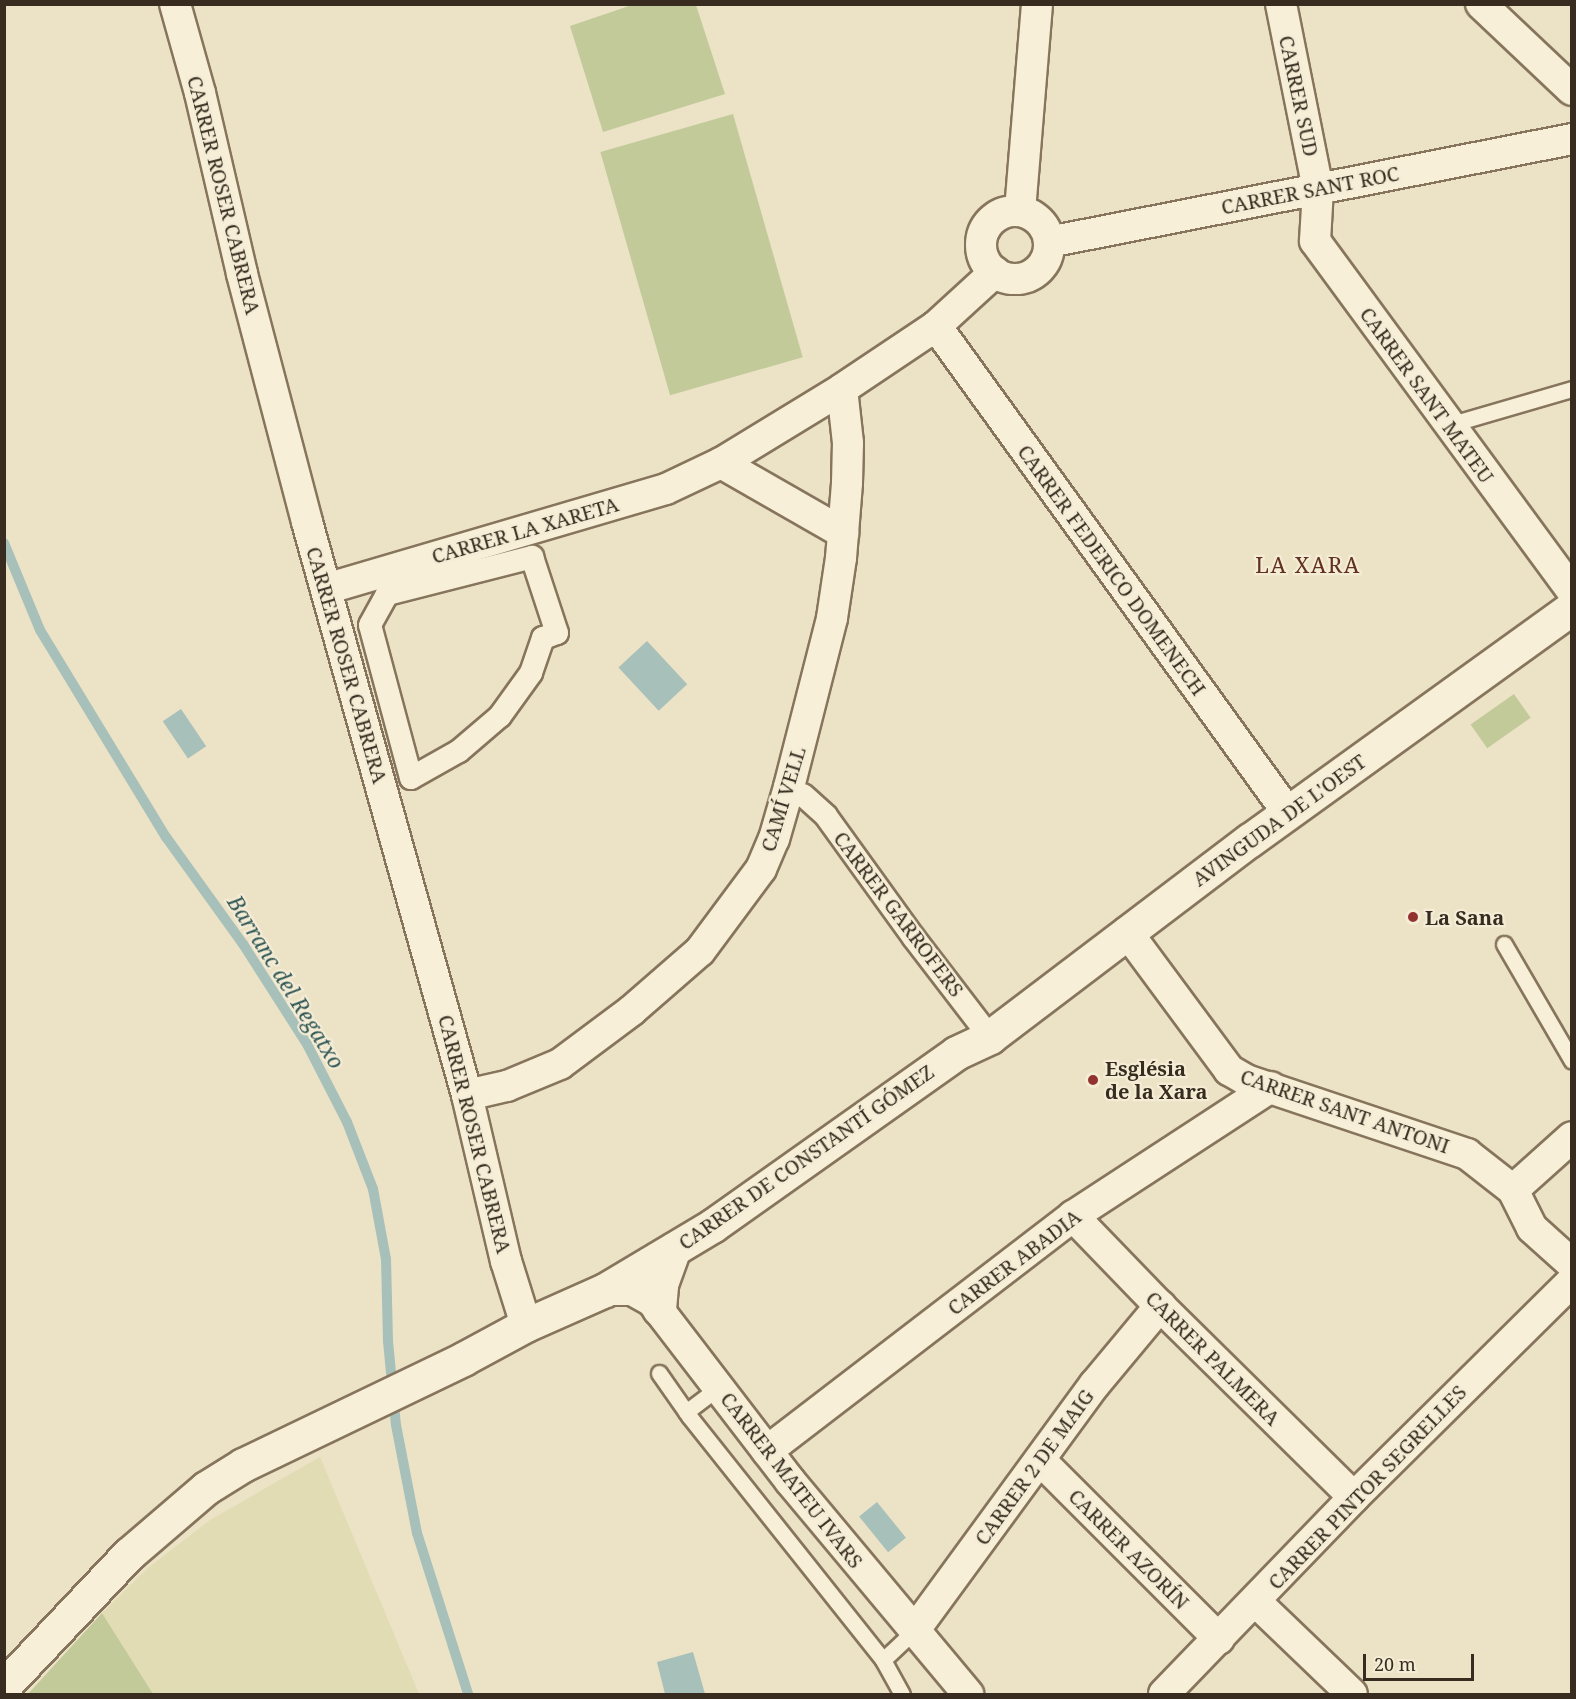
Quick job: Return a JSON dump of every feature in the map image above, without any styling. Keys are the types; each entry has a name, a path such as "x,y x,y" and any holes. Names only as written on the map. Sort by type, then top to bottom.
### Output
{"main road":[{"name":"AVINGUDA DE L'OEST","path":"990,1037 1288,813 1572,608"},
{"name":"CARRER DE CONSTANTÍ GÓMEZ","path":"4,1686 82,1601 169,1518 243,1465 463,1359 526,1325 605,1290 753,1199 956,1053 990,1037"},
{"path":"659,1309 661,1284 674,1249"}],"street":[{"name":"CARRER ROSER CABRERA","path":"175,4 200,93 245,285 326,589 467,1095 506,1261 526,1325"},
{"path":"1020,211 1037,4"},
{"name":"CARRER SUD","path":"1281,4 1318,189"},
{"path":"1481,4 1572,90"},
{"name":"CARRER SANT ROC","path":"1049,242 1572,139"},
{"name":"CARRER SANT MATEU","path":"1318,189 1316,241 1448,425 1572,591"},
{"path":"1020,211 1040,221 1049,242 1044,263 1036,272 1015,279 995,272 983,254 984,231 999,215 1020,211"},
{"name":"CARRER LA XARETA","path":"326,589 666,489 722,463 842,389 936,326 995,272"},
{"name":"CARRER FEDERICO DOMENECH","path":"936,326 1288,813"},
{"name":"CAMÍ VELL","path":"467,1095 507,1086 560,1064 631,1011 700,951 761,869 774,839 789,788 832,618 843,533 848,444 842,389"},
{"path":"722,463 843,533"},
{"path":"532,557 557,633 543,638 531,673 500,716 459,751 411,778 370,625 387,594 532,557"},
{"name":"CARRER GARROFERS","path":"803,795 826,816 914,938 990,1037"},
{"name":"CARRER SANT ANTONI","path":"1127,932 1229,1070 1237,1077 1455,1148 1478,1161 1513,1190"},
{"name":"CARRER ABADIA","path":"767,1451 1073,1216 1271,1087"},
{"path":"1572,1137 1513,1190 1532,1228 1572,1264"},
{"name":"CARRER PALMERA","path":"1073,1216 1160,1306 1354,1497"},
{"name":"CARRER PINTOR SEGRELLES","path":"1164,1695 1354,1497 1572,1281"},
{"name":"CARRER MATEU IVARS","path":"605,1290 632,1290 643,1294 659,1309 767,1451 968,1695"},
{"name":"CARRER 2 DE MAIG","path":"914,1631 1101,1376 1160,1306"},
{"name":"CARRER AZORÍN","path":"1040,1460 1219,1639"},
{"path":"1256,1601 1352,1695"}],"lane":[{"path":"1448,425 1572,388"},
{"path":"1504,944 1572,1061"},
{"path":"659,1373 686,1412 883,1660 902,1695"},
{"path":"686,1412 719,1386"},
{"path":"883,1660 914,1631"}],"shaded area":[{"path":"320,1457 419,1694 153,1694 102,1613 148,1568 210,1520"}],"green space":[{"path":"632,5 696,5 725,94 603,132 570,26"},
{"path":"733,114 803,357 670,395 600,152"},
{"path":"1514,694 1531,718 1487,748 1471,724"},
{"path":"102,1613 153,1694 28,1694"}],"water":[{"path":"647,641 687,684 659,711 618,668"},
{"path":"181,709 206,746 188,759 163,721"},
{"path":"877,1502 906,1538 888,1552 859,1516"},
{"path":"693,1652 705,1694 665,1694 657,1662"}],"waterway":[{"name":"Barranc del Regatxo","path":"4,543 40,630 166,837 243,944 307,1044 347,1122 373,1189 386,1259 388,1341 396,1425 417,1533 468,1694"}],"place":[{"name":"La Sana","path":"1413,917"},
{"name":"Església de la Xara","path":"1093,1080"}],"district":[{"name":"LA XARA","path":"1308,565"}]}
